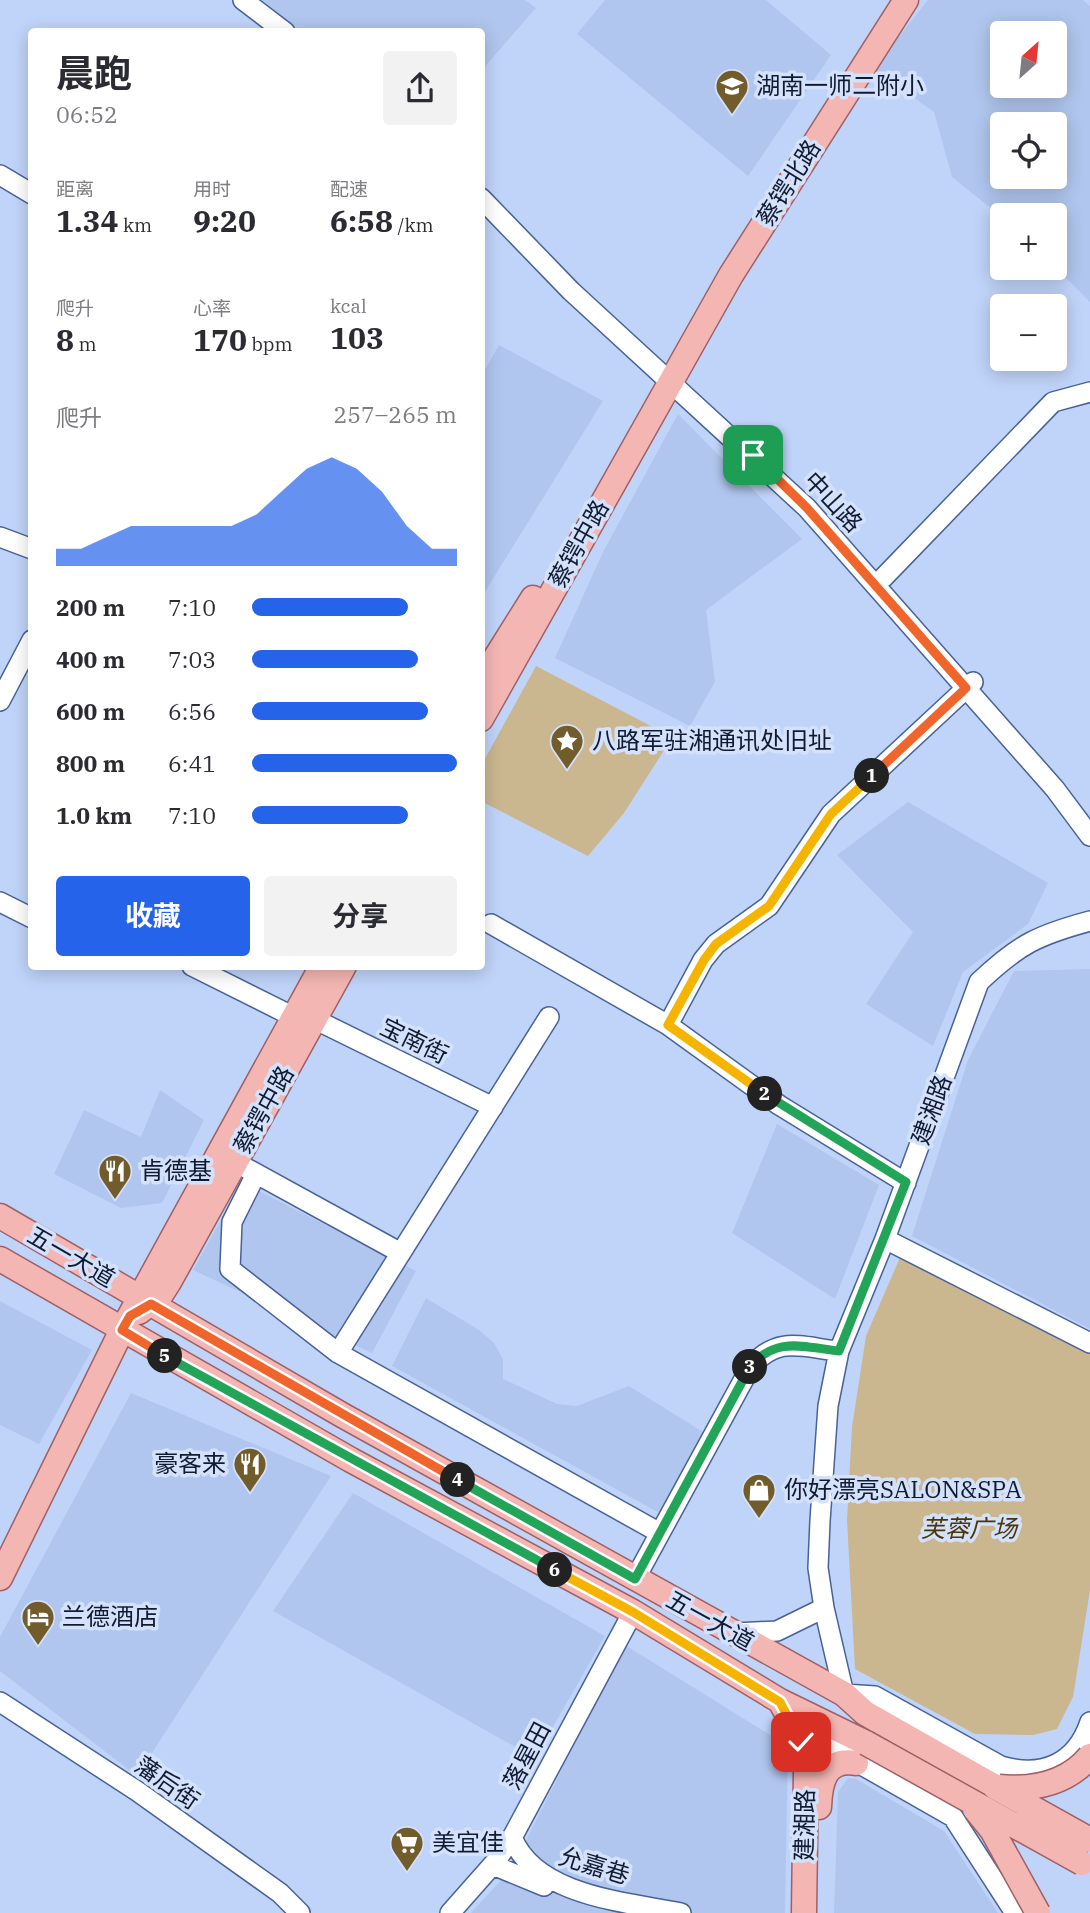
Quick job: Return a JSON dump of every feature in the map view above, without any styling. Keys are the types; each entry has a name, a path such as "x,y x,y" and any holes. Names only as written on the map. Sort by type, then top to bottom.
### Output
{"main road":[{"name":"蔡锷北路","path":"669,371 753,218 892,0"},
{"name":"蔡锷北路","path":"669,371 906,0"},
{"name":"蔡锷中路","path":"485,674 510,631 543,584 669,371"},
{"name":"蔡锷中路","path":"485,712 669,371"},
{"name":"蔡锷中路","path":"171,1258 246,1168 321,970"},
{"name":"蔡锷中路","path":"0,1578 98,1377 136,1311 171,1258 304,1018 341,970"},
{"name":"五一大道","path":"0,1216 107,1277 136,1311 351,1460 633,1612 861,1753 1086,1852"},
{"path":"107,1277 128,1278 171,1258 173,1297 181,1317 193,1328"},
{"name":"五一大道","path":"0,1259 88,1309 136,1311 193,1328 635,1579 844,1694 865,1713 995,1787 1086,1852"},
{"path":"88,1309 103,1329 103,1353 98,1377"},
{"name":"建湘路","path":"780,1702 801,1742 806,1778 804,1913"},
{"name":"建湘路","path":"818,1913 820,1786 832,1766 861,1753"},
{"path":"995,1787 1023,1788 1057,1781 1074,1773 1080,1757"},
{"path":"959,1794 992,1830 1038,1913"}],"street":[{"path":"228,0 275,28"},
{"path":"243,0 276,28"},
{"path":"0,175 28,192"},
{"name":"中山路","path":"485,190 807,508 1090,817"},
{"name":"中山路","path":"485,202 571,291 789,472 883,578 1055,789 1090,836"},
{"path":"883,578 1053,402 1090,392"},
{"path":"0,537 28,548"},
{"path":"0,701 28,648"},
{"path":"668,1025 704,960 716,944 769,906 831,814 969,685"},
{"path":"0,902 28,916"},
{"name":"建湘路","path":"844,1694 824,1608 818,1568 828,1406 839,1351 885,1239 979,982 1011,951 1045,933 1090,921"},
{"path":"491,924 668,1025 779,1105 906,1182"},
{"name":"宝南街","path":"201,970 493,1107"},
{"path":"338,1353 549,1017"},
{"path":"401,1253 246,1168 232,1222 230,1269 338,1353 660,1533"},
{"path":"885,1239 1090,1343"},
{"path":"635,1579 750,1368 763,1351 782,1345 839,1351"},
{"path":"731,1632 777,1631 824,1608"},
{"name":"落星田","path":"450,1913 493,1865 512,1837 633,1612"},
{"path":"844,1694 875,1696 1001,1766 1026,1771 1048,1768 1080,1757"},
{"name":"藩后街","path":"0,1702 137,1791 280,1894 300,1913"},
{"path":"1080,1757 1090,1722"},
{"path":"795,1727 861,1753 953,1817 1017,1911"},
{"path":"1080,1757 1090,1768"},
{"path":"983,1860 1026,1771"},
{"name":"允嘉巷","path":"512,1837 522,1857 542,1875 595,1895 681,1913"},
{"name":"允嘉巷","path":"493,1865 559,1892 638,1913"}],"shaded area":[{"path":"262,0 525,0 536,8 485,66 485,28 297,28"},
{"name":"湖南一师二附小","path":"605,0 766,0 831,55 748,176 577,34"},
{"path":"928,0 1083,0 1090,6 1090,302 1067,279 1067,203 990,203 990,208 952,177 934,112 873,69"},
{"path":"499,345 603,401 485,592 485,370"},
{"path":"678,414 802,539 706,610 715,682 690,726 555,658 603,552"},
{"path":"908,802 1048,883 1028,924 963,972 933,1046 866,1004 913,932 837,855"},
{"path":"1090,969 1090,1329 912,1236 968,1060 1014,971"},
{"path":"160,1090 204,1120 162,1203 121,1208 54,1174 84,1110 141,1137"},
{"path":"777,1124 879,1185 835,1299 732,1233"},
{"path":"242,1182 416,1271 372,1353 193,1270"},
{"path":"426,1298 479,1330 494,1343 503,1359 503,1379 557,1404 577,1406 629,1386 703,1432 665,1516 392,1366"},
{"path":"0,1301 92,1350 39,1444 0,1425"},
{"path":"131,1393 331,1476 137,1776 0,1671 0,1637"},
{"path":"353,1493 605,1636 535,1758 273,1611"},
{"path":"625,1645 788,1746 785,1913 471,1913 512,1868"},
{"path":"848,1778 856,1779 944,1831 998,1913 834,1913 838,1792"}],"green space":[{"path":"536,666 668,735 670,741 624,813 588,856 485,803 485,759"},
{"name":"芙蓉广场","path":"902,1253 1090,1351 1090,1590 1073,1697 1057,1729 1033,1735 975,1734 855,1669 847,1520 852,1427 866,1336"}],"place":[{"name":"湖南一师二附小","path":"732,116"},
{"name":"八路军驻湘通讯处旧址","path":"567,771"},
{"name":"肯德基","path":"115,1201"},
{"name":"豪客来","path":"250,1494"},
{"name":"你好漂亮SALON&SPA","path":"759,1520"},
{"name":"兰德酒店","path":"38,1647"},
{"name":"美宜佳","path":"407,1873"}],"route":[{"path":"753,455 807,508 966,688 831,814 769,906 716,944 704,960 668,1025 779,1105 906,1182 839,1351 782,1345 763,1351 750,1368 635,1579 342,1415 151,1304 130,1316 122,1330 351,1460 633,1612 694,1649 780,1702 801,1742"}]}
